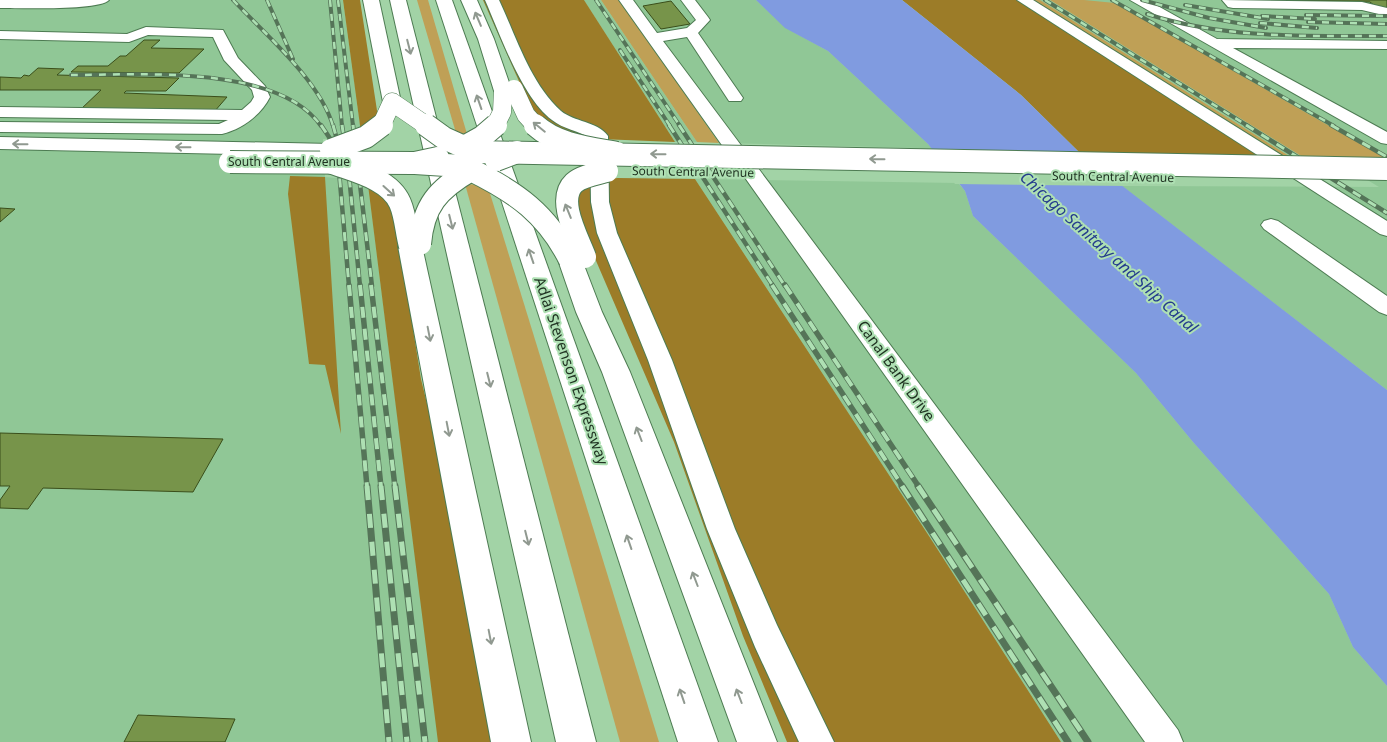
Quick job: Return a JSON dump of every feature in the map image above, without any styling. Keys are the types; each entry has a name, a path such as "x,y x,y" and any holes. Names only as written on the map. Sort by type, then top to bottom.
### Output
{"main road":[{"path":"330,156 377,130 383,124 392,102 371,0"},
{"path":"398,0 576,742"},
{"name":"Adlai Stevenson Expressway","path":"444,0 698,742"},
{"path":"470,0 509,90 528,118 541,130 612,162"},
{"path":"415,245 426,214 437,194 449,182 484,137 500,121 509,90"},
{"path":"392,102 444,138 467,159 540,213 578,258"},
{"name":"South Central Avenue","path":"0,143 230,155"},
{"name":"South Central Avenue","path":"0,160 230,155 330,156 1387,182"},
{"path":"330,156 390,189 399,202 415,245 423,305 511,742"},
{"path":"612,162 574,183 568,192 565,203 589,312 616,372 757,742"},
{"name":"South Central Avenue","path":"612,162 1387,169"}],"lane":[{"path":"0,4 68,4 102,0"},
{"path":"492,0 539,99 556,116 573,125 591,130 599,136 600,202 607,233 657,352 721,529 766,636 817,742"},
{"name":"Canal Bank Drive","path":"626,0 1166,742"},
{"path":"653,38 691,32 703,20 688,0"},
{"path":"1024,0 1387,230"},
{"path":"1136,0 1217,43 1387,139"},
{"path":"1229,0 1234,4 1362,6 1387,12"},
{"path":"0,35 129,38 146,32 218,33 232,60 259,89 262,97 258,105 246,115 236,123 222,129 0,127"},
{"path":"691,32 734,98"},
{"path":"0,50 20,36"},
{"path":"1217,43 1387,44"},
{"path":"0,112 246,115"},
{"path":"1271,225 1387,307"}],"shaded area":[{"path":"0,0 343,0 361,133 340,138 323,139 325,177 348,179 368,185 439,742 0,742"},
{"path":"343,0 360,0 378,117 361,133"},
{"path":"417,0 428,0 467,134 456,133"},
{"path":"483,0 584,0 675,142 575,138 538,119 522,88"},
{"path":"584,0 601,0 697,142 675,142"},
{"path":"601,0 622,0 719,143 697,142"},
{"path":"622,0 756,0 786,28 828,51 934,151 923,151 920,148 719,143"},
{"path":"902,0 1017,0 1268,158 1081,154 1021,95"},
{"path":"1033,0 1040,0 1294,159 1287,158"},
{"path":"1040,0 1050,0 1306,159 1294,159"},
{"path":"1050,0 1084,0 1115,3 1387,159 1306,159"},
{"path":"1069,0 1387,0 1387,390 1122,186 1379,187"},
{"path":"290,176 325,177 341,434 325,365 309,364 288,194"},
{"path":"618,178 695,179 929,536 1061,742 787,742 743,636 674,442 572,205 574,195 596,180"},
{"path":"695,179 958,183 965,191 973,216 1136,373 1193,442 1329,594 1353,647 1387,686 1387,742 1061,742 929,536"},
{"path":"465,184 488,187 659,742 620,742"},
{"path":"368,185 388,202 395,216 421,379 457,527 496,742 438,742"}],"water":[{"name":"Chicago Sanitary and Ship Canal","path":"756,0 902,0 1021,95 1081,154 1387,390 1387,686 1353,647 1329,594 1193,442 1136,373 973,216 965,191 928,144 828,51 785,28"}],"pier":[{"path":"930,151 1085,154 1126,186 955,184"}],"building":[{"path":"1293,0 1387,0 1387,9 1379,9 1370,2"},
{"path":"671,1 690,24 661,29 643,6"},
{"path":"144,40 160,40 151,48 204,49 179,73 71,72 78,66 108,66 120,56 126,56"},
{"path":"38,68 64,69 57,75 179,78 166,91 126,91 124,93 227,97 214,112 80,110 101,90 0,90 0,77 21,78 24,75 29,76"},
{"path":"0,208 15,209 0,222"},
{"path":"0,433 223,439 193,492 43,488 28,509 0,508 0,500 10,486 0,486"},
{"path":"138,715 235,719 225,742 124,742"}],"railway":[{"path":"233,0 304,75 326,109 333,126"},
{"path":"267,0 293,59"},
{"path":"330,0 342,126"},
{"path":"338,0 353,126"},
{"path":"596,0 680,126"},
{"path":"1045,0 1248,126"},
{"path":"1112,0 1334,126"},
{"path":"1142,0 1209,18 1266,28"},
{"path":"1185,5 1268,19"},
{"path":"1147,14 1176,22 1236,32 1296,36 1387,36"},
{"path":"1306,15 1387,16"},
{"path":"1262,16 1315,19"},
{"path":"1308,22 1387,24"},
{"path":"1260,23 1317,28"},
{"path":"620,50 670,126"},
{"path":"71,75 169,75 205,77 241,83 273,92 301,106 321,126"},
{"path":"321,125 333,143"},
{"path":"333,125 336,136 349,286"},
{"path":"342,125 348,165 360,286"},
{"path":"353,125 372,286"},
{"path":"669,125 773,286"},
{"path":"679,125 785,286"},
{"path":"1246,125 1387,213"},
{"path":"1331,125 1387,157"},
{"path":"349,285 367,487"},
{"path":"360,285 381,487"},
{"path":"371,285 395,487"},
{"path":"772,285 903,487"},
{"path":"785,285 919,487"},
{"path":"367,486 389,742"},
{"path":"381,486 407,742"},
{"path":"395,486 425,742"},
{"path":"902,486 1068,742"},
{"path":"918,486 1088,742"}]}
